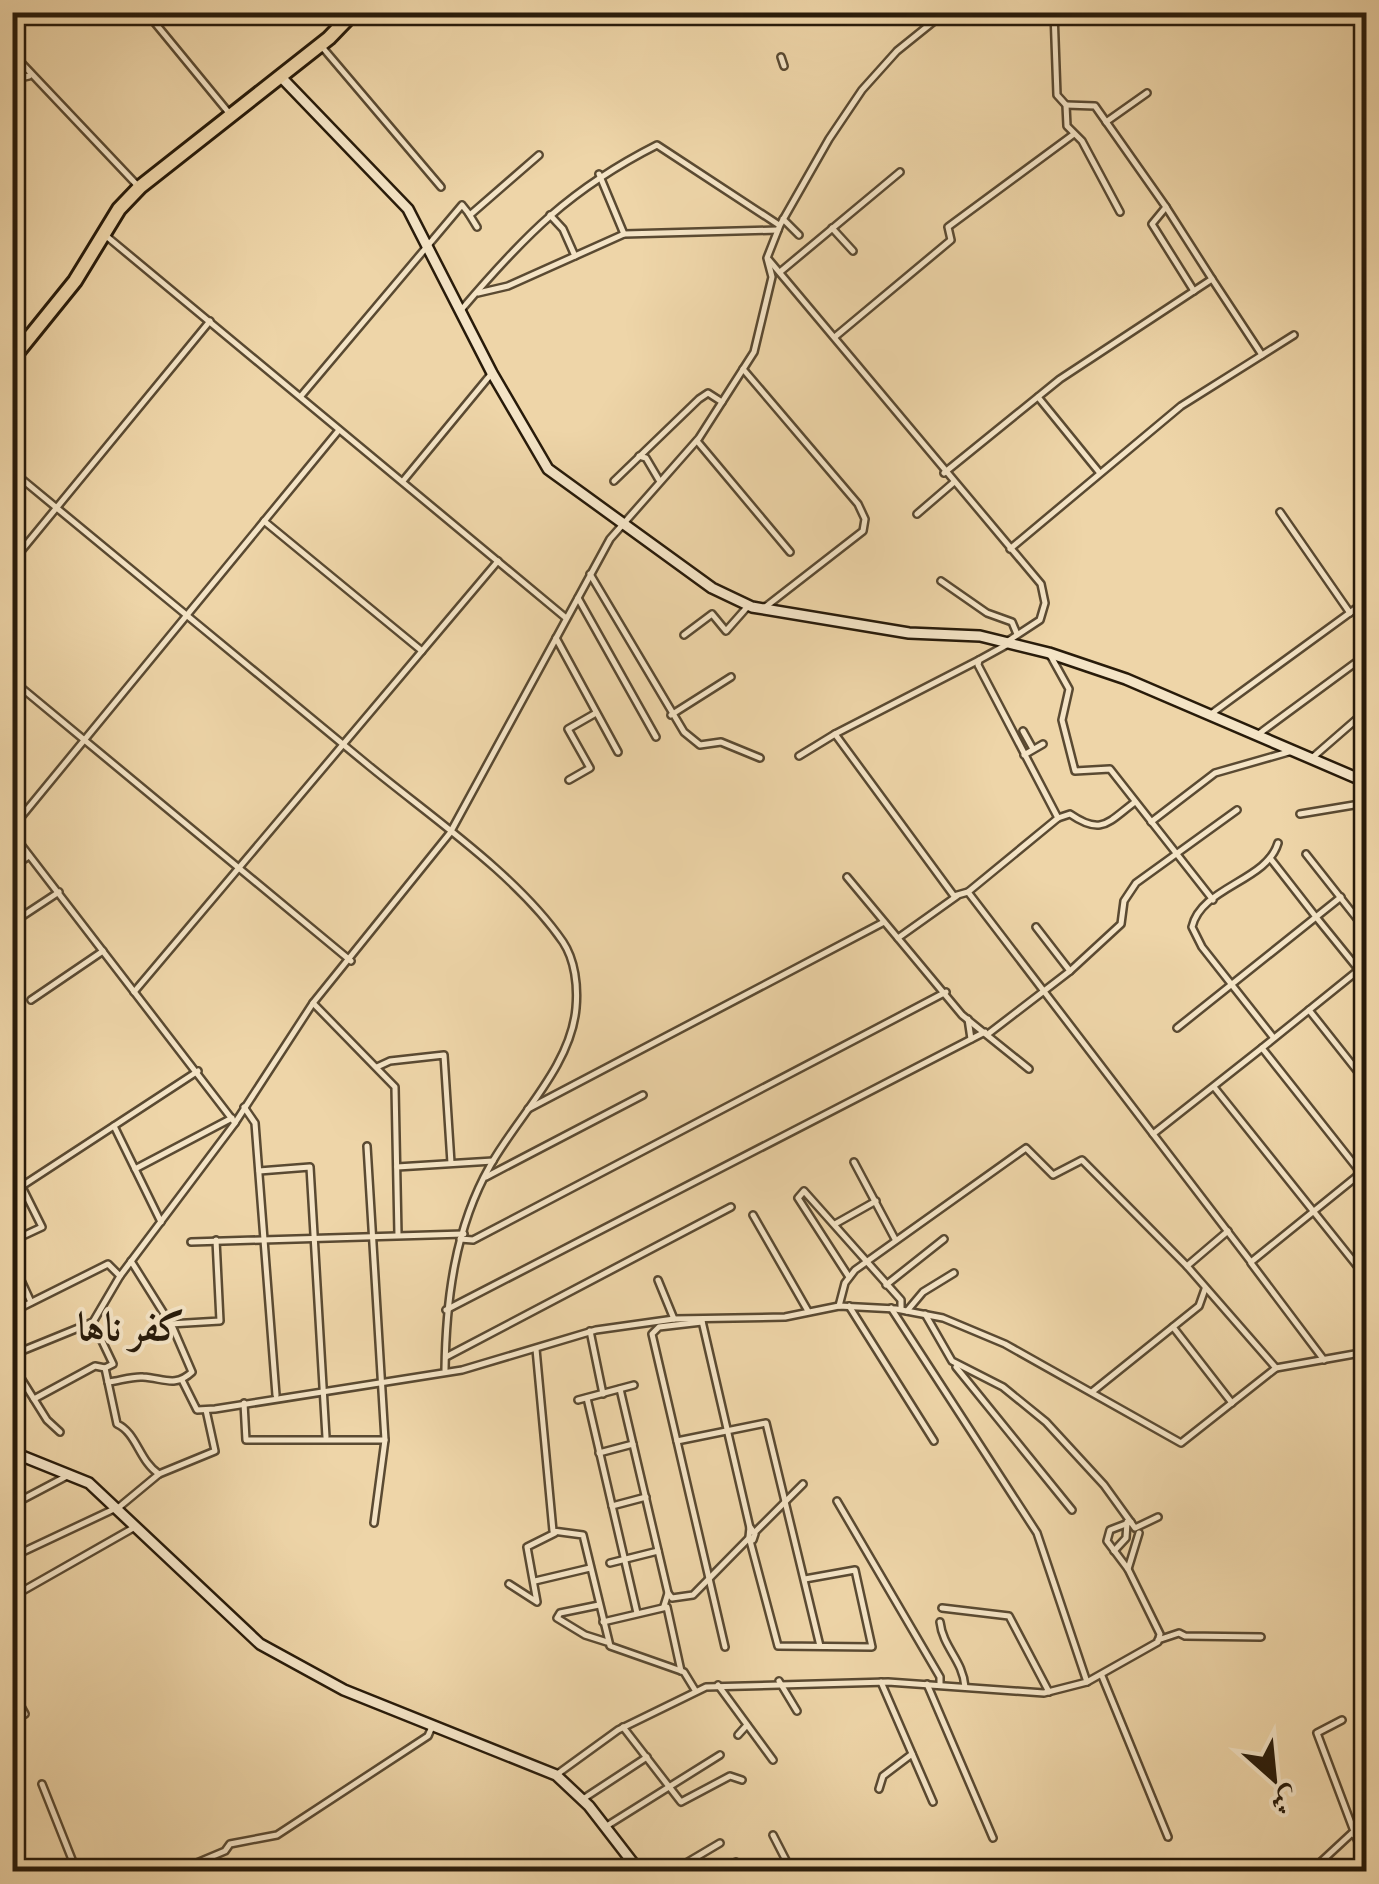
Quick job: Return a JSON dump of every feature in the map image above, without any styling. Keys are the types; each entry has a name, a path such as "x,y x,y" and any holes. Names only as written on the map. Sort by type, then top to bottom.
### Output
{"highway":[{"path":"12,358 75,281 103,233 140,187 281,76 354,12"}],"street":[{"path":"146,12 230,115"},
{"path":"12,1356 93,1322 120,1276 244,1107 313,1003 351,961 450,832 622,522 697,441 743,369 766,318 772,278 767,258 780,225 862,90 897,52 934,22 938,12"},
{"path":"1054,12 1057,95 1066,105 1067,126 1120,212"},
{"path":"320,44 441,187"},
{"path":"12,53 140,187"},
{"path":"781,57 784,66"},
{"path":"12,80 30,76"},
{"path":"281,76 408,209 492,373 548,469 712,588 763,608 909,633 980,636 1049,653 1126,679 1365,779"},
{"path":"1106,122 1147,94"},
{"path":"1066,105 1095,106 1262,355"},
{"path":"836,336 952,240 948,228 1074,134"},
{"path":"460,312 498,264 550,216 600,174 658,145 799,234"},
{"path":"469,214 539,156"},
{"path":"780,272 900,172"},
{"path":"600,174 624,234"},
{"path":"301,396 462,205 477,227"},
{"path":"1166,207 1152,224 1194,291"},
{"path":"550,216 563,229 575,256"},
{"path":"476,294 508,286 624,234 780,225"},
{"path":"832,228 853,251"},
{"path":"103,233 567,618"},
{"path":"767,258 1040,584 1046,603 1040,620 1007,643 798,756"},
{"path":"944,473 1038,397 1212,279"},
{"path":"12,562 210,322"},
{"path":"1010,549 1181,406 1294,335"},
{"path":"743,369 858,504 865,519 863,531 763,608"},
{"path":"403,480 492,373"},
{"path":"614,481 699,399 708,394 722,402"},
{"path":"1038,397 1100,473"},
{"path":"234,1120 12,830 339,430"},
{"path":"697,441 790,552"},
{"path":"640,456 646,458 660,481"},
{"path":"12,470 450,832 530,902 565,945 576,976 576,1010 564,1051 493,1161 462,1236 446,1310 445,1371"},
{"path":"917,514 952,483"},
{"path":"1280,512 1350,613"},
{"path":"264,521 422,652"},
{"path":"134,992 340,742 498,561"},
{"path":"590,574 672,714 700,745 721,742 760,758"},
{"path":"941,581 987,613 1012,622 1017,634"},
{"path":"578,598 656,737"},
{"path":"1209,715 1366,601"},
{"path":"684,636 712,614 726,631 748,605"},
{"path":"556,638 618,752"},
{"path":"1049,653 1069,689 1062,720 1075,770 1108,767 1213,900"},
{"path":"1256,736 1366,655"},
{"path":"979,660 1058,818"},
{"path":"672,714 731,677"},
{"path":"12,680 351,961"},
{"path":"1312,758 1366,711"},
{"path":"569,780 590,768 568,729 596,713"},
{"path":"1023,731 1034,749"},
{"path":"834,734 958,896"},
{"path":"1024,755 1043,744"},
{"path":"1151,822 1211,775 1281,758 1293,750"},
{"path":"898,938 968,892 1058,818 1070,814 1089,827 1102,826 1136,802"},
{"path":"1300,814 1366,803"},
{"path":"446,1310 986,1033 1044,993 1120,924 1124,901 1136,883 1237,810"},
{"path":"1273,1038 1192,932 1193,920 1213,900 1270,858 1278,843"},
{"path":"1306,854 1366,930"},
{"path":"12,867 29,856"},
{"path":"1270,858 1359,970"},
{"path":"846,877 968,1020 1029,1069"},
{"path":"12,923 59,892"},
{"path":"968,892 1324,1360"},
{"path":"1177,1028 1340,898"},
{"path":"525,1111 884,922"},
{"path":"1036,926 1070,971"},
{"path":"31,1000 102,951"},
{"path":"1152,1134 1366,964"},
{"path":"191,1242 398,1235 462,1236 474,1240 946,992"},
{"path":"313,1003 395,1087 398,1235"},
{"path":"1308,1009 1366,1082"},
{"path":"968,1020 971,1039"},
{"path":"1251,1262 1365,1173 1262,1048"},
{"path":"377,1068 390,1061 444,1055 451,1163"},
{"path":"22,1186 198,1071"},
{"path":"1214,1086 1366,1277"},
{"path":"484,1178 643,1095"},
{"path":"244,1107 254,1123 260,1172 276,1396"},
{"path":"135,1169 234,1120"},
{"path":"114,1126 161,1222"},
{"path":"368,1146 385,1440 374,1522"},
{"path":"839,1306 849,1276 865,1262 1026,1148 1053,1175 1082,1160 1187,1266 1276,1368"},
{"path":"397,1167 493,1161"},
{"path":"854,1162 895,1239"},
{"path":"12,1166 42,1227 12,1241"},
{"path":"260,1172 310,1167 326,1437"},
{"path":"849,1276 798,1195 807,1191 902,1302 904,1310"},
{"path":"834,1224 876,1201"},
{"path":"445,1357 731,1207"},
{"path":"752,1215 808,1311"},
{"path":"1187,1266 1228,1231"},
{"path":"886,1285 944,1238"},
{"path":"170,1324 220,1321 216,1240"},
{"path":"12,1261 31,1302"},
{"path":"108,1382 142,1377 169,1383 192,1372 170,1324 131,1262"},
{"path":"12,1312 108,1264 120,1276"},
{"path":"904,1310 954,1272"},
{"path":"658,1280 674,1319"},
{"path":"1092,1392 1199,1306 1205,1289"},
{"path":"182,1380 192,1406 206,1410 445,1371 536,1350 590,1331 674,1319 777,1317 839,1306 891,1308 925,1314 1005,1344 1181,1443 1276,1368 1366,1352"},
{"path":"849,1306 934,1441"},
{"path":"891,1308 1037,1533 1087,1682"},
{"path":"925,1314 952,1361 1072,1510"},
{"path":"702,1320 777,1645 870,1648 873,1643 854,1569 805,1579"},
{"path":"702,1320 659,1327 653,1332 724,1647"},
{"path":"34,1400 96,1366 106,1368 113,1364 93,1322"},
{"path":"1173,1327 1232,1403"},
{"path":"590,1331 603,1394"},
{"path":"536,1350 555,1533"},
{"path":"952,1361 1003,1386 1046,1422 1136,1528 1158,1517"},
{"path":"12,1364 60,1432"},
{"path":"106,1368 118,1424 127,1428 144,1464 159,1474"},
{"path":"578,1400 634,1385"},
{"path":"620,1389 672,1598 693,1595 803,1484"},
{"path":"587,1398 637,1613"},
{"path":"244,1404 246,1440 385,1440"},
{"path":"12,1557 115,1510 159,1474 214,1451 206,1410"},
{"path":"677,1441 766,1423 820,1648"},
{"path":"600,1452 633,1444"},
{"path":"12,1452 81,1476 268,1651 431,1729 556,1775 584,1799 640,1872"},
{"path":"12,1506 69,1474 81,1476"},
{"path":"612,1506 646,1497"},
{"path":"837,1501 916,1634 940,1677 940,1685"},
{"path":"1130,1522 1106,1534 1158,1624 1158,1640"},
{"path":"1114,1551 1126,1538 1130,1522"},
{"path":"12,1597 135,1527"},
{"path":"509,1584 536,1603 528,1545 555,1533 582,1534 607,1642"},
{"path":"1128,1569 1139,1533"},
{"path":"610,1563 658,1551"},
{"path":"534,1581 590,1568"},
{"path":"664,1606 668,1593"},
{"path":"599,1604 560,1613 558,1618 626,1654 680,1671 692,1680 694,1690"},
{"path":"603,1622 664,1606 670,1610 680,1671"},
{"path":"942,1608 1008,1616 1049,1692"},
{"path":"940,1622 942,1641 962,1664 964,1687"},
{"path":"556,1775 623,1727 694,1690 778,1682 880,1682 1049,1692 1087,1682 1179,1632 1185,1636 1261,1637"},
{"path":"1099,1676 1105,1676 1168,1837"},
{"path":"778,1682 796,1711"},
{"path":"880,1682 933,1802"},
{"path":"927,1684 994,1838"},
{"path":"718,1686 774,1760"},
{"path":"12,1690 25,1714"},
{"path":"1342,1720 1317,1733 1356,1828 1353,1834"},
{"path":"738,1735 747,1725"},
{"path":"623,1727 681,1802 730,1776 742,1780"},
{"path":"175,1872 226,1851 230,1844 276,1835 428,1736 431,1729"},
{"path":"606,1827 720,1754"},
{"path":"879,1790 882,1776 912,1754"},
{"path":"584,1799 647,1756"},
{"path":"42,1784 78,1872"},
{"path":"1310,1872 1366,1824"},
{"path":"1353,1834 1366,1863"},
{"path":"772,1835 792,1872"},
{"path":"671,1872 720,1844"},
{"path":"712,1872 736,1862"}],"district":[{"name":"كفر ناها","path":"131,1326"}]}
